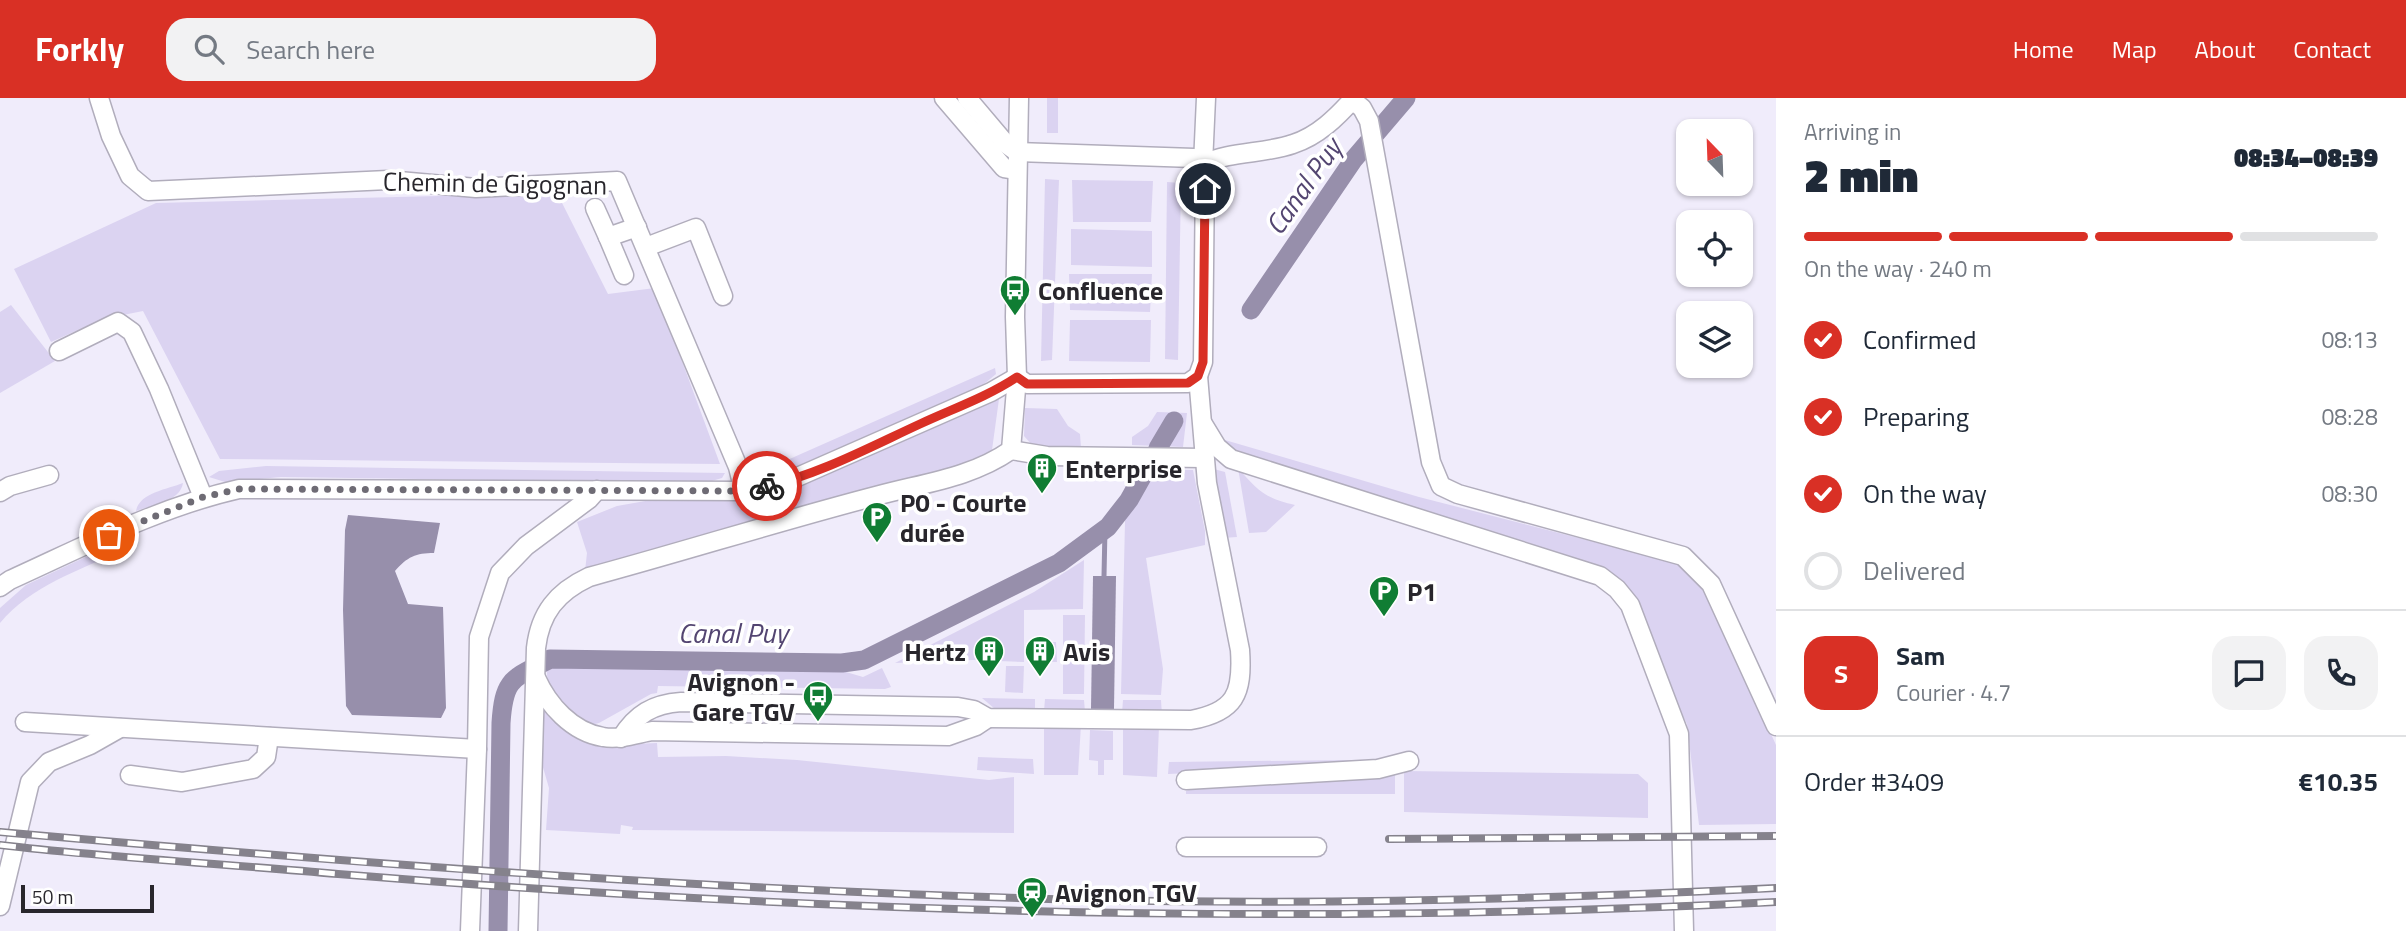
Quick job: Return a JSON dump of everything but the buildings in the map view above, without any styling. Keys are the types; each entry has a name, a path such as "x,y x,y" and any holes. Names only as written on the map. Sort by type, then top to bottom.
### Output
{"street":[{"name":"Chemin de Gigognan","path":"99,98 111,136 130,176 148,191 388,180 476,188 617,181 738,467 744,491"},
{"path":"944,98 1004,168 1017,161 1194,158 1203,164"},
{"path":"967,98 1017,161"},
{"path":"621,738 631,721 662,703 958,707 974,710 988,718 1191,720 1213,716 1227,706 1235,694 1238,682 1240,650 1207,483 1198,376 1203,362 1203,164 1206,98"},
{"path":"1203,164 1218,157 1292,145 1313,135 1333,120 1353,99 1362,108 1368,121 1431,463 1441,486 1458,494 1683,556 1711,584 1776,726"},
{"path":"1012,450 1019,101"},
{"path":"986,121 1019,101"},
{"path":"595,208 624,275"},
{"path":"608,237 637,227"},
{"path":"646,247 696,228 723,296"},
{"path":"59,351 118,322 132,332 159,389 203,497"},
{"path":"0,587 134,524 203,497 239,489 744,491 786,482 863,450 1012,381 1061,385 1188,383 1198,376"},
{"path":"1201,421 1217,447 1231,459 1601,576 1617,589 1630,605 1679,734 1684,931"},
{"path":"528,931 536,648 538,631 550,606 561,593 589,577 878,495 968,474 995,462 1012,450 1047,456 1204,458"},
{"path":"0,492 10,485 49,475"},
{"path":"470,931 478,749 479,637 500,573 526,546 589,499 597,490"},
{"path":"0,599 36,568"},
{"path":"534,676 545,698 566,719 587,733 604,737 621,738 652,731 948,736 976,726 988,718"},
{"path":"25,722 478,749"},
{"path":"0,906 30,782 48,762 90,745 121,728"},
{"path":"130,775 182,782 253,769 266,757 269,737"},
{"path":"1186,780 1378,769 1409,761"},
{"path":"1186,847 1317,847"}],"shaded area":[{"path":"1047,98 1058,98 1058,133 1047,133"},
{"path":"1045,179 1059,180 1052,360 1041,361"},
{"path":"1072,180 1153,181 1151,222 1073,222"},
{"path":"1167,182 1181,183 1178,360 1165,359"},
{"path":"557,193 608,294 655,288 720,464 220,459 143,311 103,319 51,342 14,269 156,203"},
{"path":"1071,229 1152,231 1152,267 1071,265"},
{"path":"1069,274 1152,274 1150,312 1070,310"},
{"path":"11,305 55,361 0,393 0,312"},
{"path":"1070,320 1151,320 1150,362 1069,361"},
{"path":"995,368 996,374 983,385 785,472 777,474 755,468 776,465"},
{"path":"999,399 992,450 975,461 585,571 587,553 577,522 617,506 651,500 738,500 776,496"},
{"path":"1025,408 1057,409 1068,426 1080,434 1081,448 1034,447 1024,436"},
{"path":"1157,412 1187,413 1183,447 1132,445 1132,437 1148,426"},
{"path":"1218,438 1419,497 1606,545 1652,552 1686,566 1704,587 1776,745 1776,824 1699,825 1687,724 1613,579 1232,453"},
{"path":"266,466 725,473 722,478 705,483 281,477 225,482 209,477 219,471"},
{"path":"1210,468 1225,472 1237,537 1222,538"},
{"path":"1238,468 1263,492 1277,500 1295,505 1266,532 1249,533"},
{"path":"1131,469 1193,470 1205,531 1205,545 1146,558 1163,669 1161,695 1121,694 1126,479"},
{"path":"183,483 177,495 171,499 136,511 142,500 148,496"},
{"path":"348,515 440,523 434,553 412,557 395,571 408,604 443,607 446,708 441,718 352,715 346,706 343,610 345,530"},
{"path":"130,536 129,544 122,551 41,589 12,610 0,623 0,608 26,585"},
{"path":"1084,560 1083,609 1024,610 1024,662 973,660 895,663 1034,592"},
{"path":"1093,576 1116,576 1114,709 1091,709"},
{"path":"1063,615 1085,615 1084,694 1063,694"},
{"path":"1029,642 1056,642 1057,662 1028,661"},
{"path":"1006,666 1024,666 1023,693 1005,692"},
{"path":"547,667 846,672 863,677 882,668 891,687 658,686 657,693 591,725 559,702 550,687"},
{"path":"982,698 1035,699 1035,710 995,709"},
{"path":"1045,699 1084,700 1085,712 1044,711"},
{"path":"1123,700 1161,700 1162,715 1122,713"},
{"path":"542,702 609,745 657,743 658,757 726,756 797,760 989,780 1014,777 1014,833 632,830 633,827 621,825 620,834 546,830 549,788 538,750"},
{"path":"1044,724 1081,724 1078,775 1044,775"},
{"path":"1123,725 1159,726 1157,777 1123,775"},
{"path":"1090,730 1113,731 1113,760 1104,760 1104,775 1098,775 1098,761 1089,760"},
{"path":"978,757 1033,759 1034,774 977,770"},
{"path":"1351,760 1373,765 1168,774 1169,762"},
{"path":"1395,771 1395,794 1186,794 1186,791 1197,786"},
{"path":"1404,771 1638,774 1648,783 1648,818 1404,812"}],"waterway":[{"name":"Canal Puy","path":"1251,310 1354,159 1406,98"},
{"name":"Canal Puy","path":"1158,448 1174,421"},
{"name":"Canal Puy","path":"498,931 502,708 508,688 519,676 550,659 842,663 864,660 1059,563 1108,527 1129,500 1147,468"},
{"path":"1104,576 1105,529"}],"railway":[{"path":"0,832 548,875 960,896 1097,900 1352,901 1521,898 1776,888"},
{"path":"1389,839 1776,836"},
{"path":"0,845 517,887 697,898 1057,912 1416,913 1776,902"}],"way so far":[{"path":"109,535 203,497 239,489 744,491 767,486"}],"place":[{"name":"Confluence","path":"1015,317"},
{"name":"Enterprise","path":"1042,495"},
{"name":"P0 - Courte durée","path":"877,544"},
{"name":"P1","path":"1384,618"},
{"name":"Hertz","path":"989,678"},
{"name":"Avis","path":"1040,678"},
{"name":"Avignon - Gare TGV","path":"818,723"},
{"name":"Avignon TGV","path":"1032,919"}],"route":[{"path":"767,486 786,482 863,450 991,392 1017,377 1027,384 1188,383 1198,376 1203,362 1205,189"}]}
